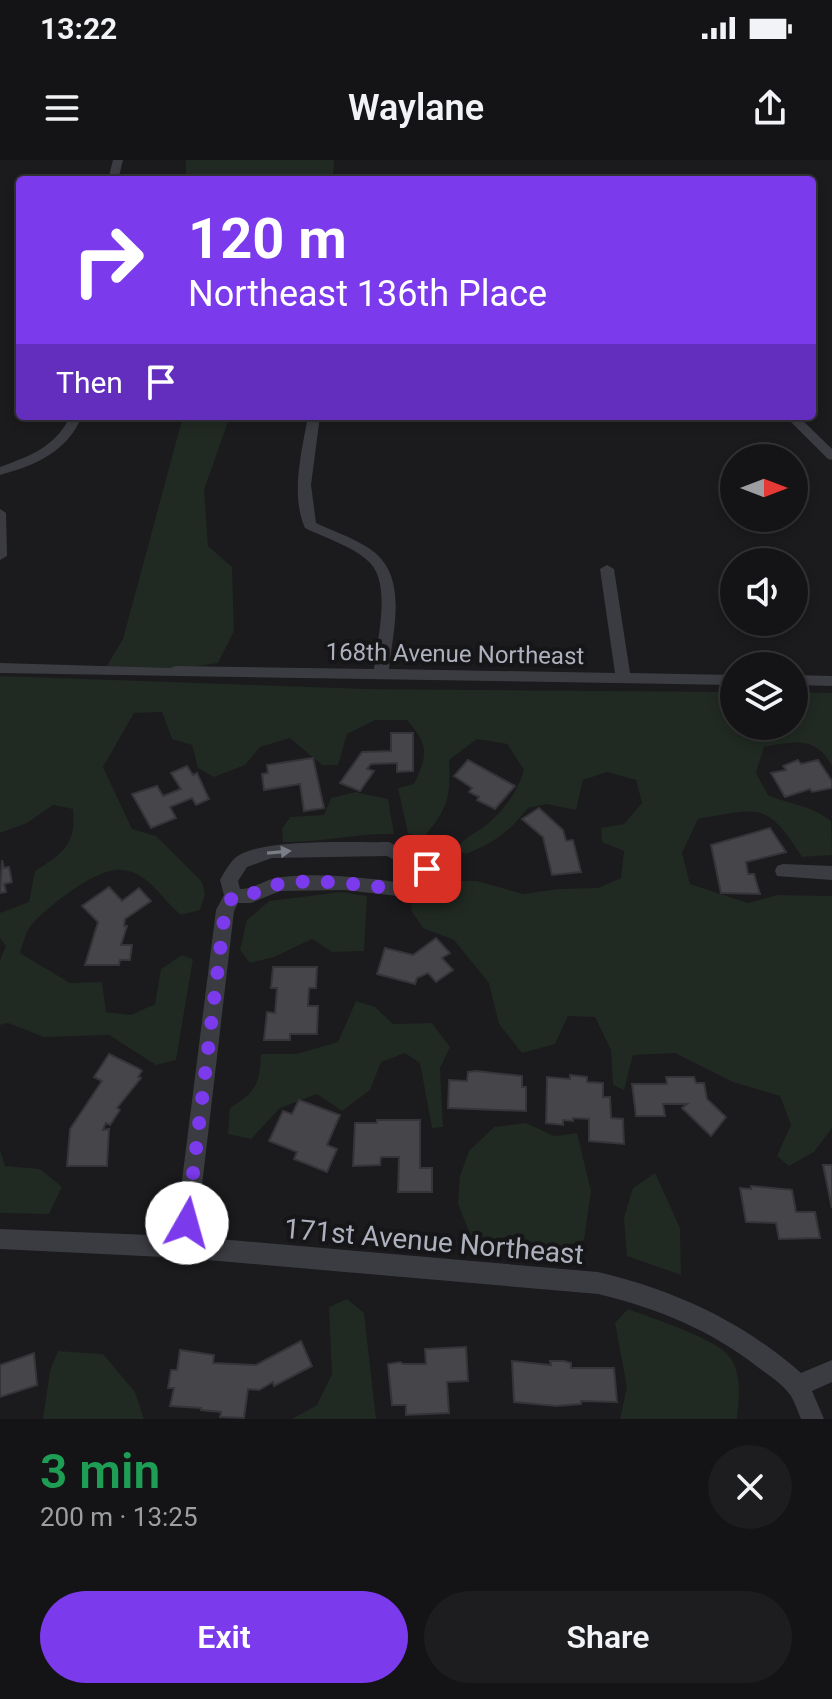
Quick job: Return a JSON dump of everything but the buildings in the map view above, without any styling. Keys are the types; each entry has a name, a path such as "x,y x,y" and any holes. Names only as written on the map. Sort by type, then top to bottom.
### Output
{"street":[{"path":"0,471 55,449 74,420"},
{"path":"313,420 305,476 305,512 310,525 373,556 385,567 389,592 381,675"},
{"path":"795,420 832,456"},
{"path":"0,513 0,556"},
{"path":"607,569 623,678"},
{"name":"168th Avenue Northeast","path":"0,668 720,680"},
{"path":"808,680 832,681"},
{"path":"184,1247 225,910 233,896 229,880 241,862 272,851 389,849 427,869 398,889 344,883 279,884 251,896 233,896"},
{"path":"783,871 832,873"},
{"name":"171st Avenue Northeast","path":"0,1239 184,1247 598,1283 641,1292 681,1307 769,1358 798,1386"},
{"path":"813,1419 798,1386 832,1371"}],"shaded area":[{"path":"186,160 334,160 333,176 186,176"},
{"path":"182,420 229,420 204,490 208,546 232,567 234,631 218,663 165,671 105,669 123,639"},
{"path":"0,676 367,689 720,692 720,740 808,740 808,692 832,693 832,766 818,749 794,743 764,747 756,773 768,795 808,808 831,821 832,855 802,857 770,817 749,811 698,819 682,853 690,884 748,903 777,895 832,896 832,1128 814,1152 789,1166 777,1156 791,1125 780,1096 733,1082 675,1053 633,1055 624,1090 613,1085 611,1050 595,1017 568,1016 555,1044 522,1053 499,1024 489,983 454,940 423,928 411,910 413,887 432,881 477,881 523,894 598,888 621,878 624,851 602,842 601,828 624,824 642,803 636,780 607,772 583,780 576,810 547,804 528,808 500,836 466,854 457,850 460,845 504,807 514,794 524,770 507,744 477,739 449,760 449,783 443,811 423,838 408,833 398,788 414,784 424,758 423,744 407,720 375,720 347,734 338,765 322,765 290,738 260,747 245,765 214,777 198,768 192,745 172,739 162,712 134,713 103,767 132,829 156,836 202,882 205,894 200,910 181,915 148,881 132,872 112,871 74,889 40,916 28,930 20,953 70,983 102,982 106,1012 131,1015 155,1004 161,969 182,955 193,959 176,1060 156,1065 109,1035 44,1037 8,1023 0,1025 0,960 6,946 0,938 0,913 29,902 35,871 61,853 70,839 73,809 53,805 27,823 0,833"},
{"path":"355,792 388,799 394,834 283,842 282,829 290,817 324,815 331,798"},
{"path":"341,892 367,896 364,951 332,952 312,939 274,957 250,963 240,950 247,920 269,901"},
{"path":"356,1001 375,1007 393,1024 432,1023 450,1047 440,1068 443,1127 432,1128 420,1063 405,1053 381,1062 370,1090 342,1111 317,1094 280,1108 251,1139 228,1134 230,1108 255,1086 261,1054 296,1054 338,1042"},
{"path":"526,1123 554,1136 577,1133 591,1191 584,1240 552,1250 515,1235 474,1244 458,1204 460,1176 469,1151 494,1127"},
{"path":"0,1150 5,1166 40,1169 62,1187 49,1214 0,1213"},
{"path":"655,1173 680,1228 681,1275 627,1256 624,1218 633,1188"},
{"path":"347,1299 364,1313 376,1419 292,1419 317,1405 332,1374 329,1307"},
{"path":"628,1309 695,1335 726,1353 737,1375 737,1419 620,1419 627,1387 615,1323"},
{"path":"58,1351 103,1354 135,1392 144,1419 43,1419 50,1371"}],"route":[{"path":"187,1223 225,910 233,896 251,896 279,884 344,883 398,889 427,869"}]}
